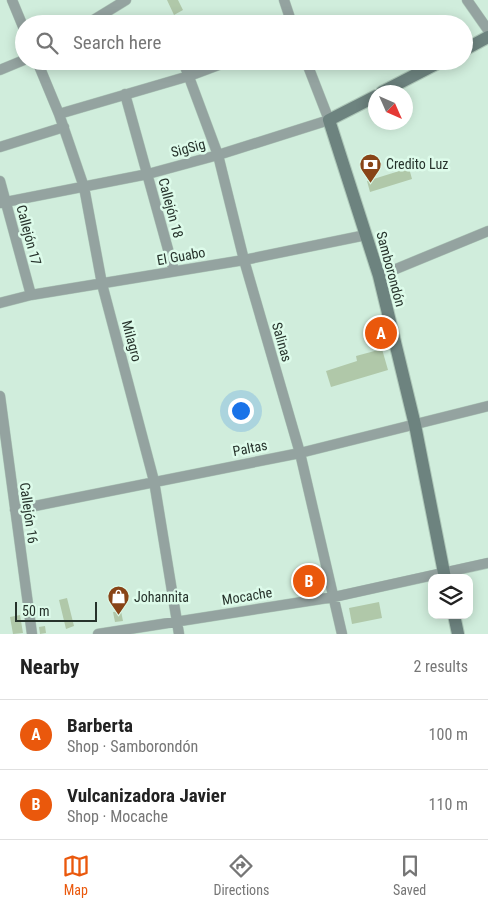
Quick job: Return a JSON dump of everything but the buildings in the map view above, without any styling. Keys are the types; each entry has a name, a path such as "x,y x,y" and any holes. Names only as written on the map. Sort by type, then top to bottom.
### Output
{"street":[{"path":"12,0 18,15"},
{"path":"102,15 126,0"},
{"path":"284,0 289,15"},
{"path":"467,0 488,30"},
{"path":"473,45 488,37"},
{"path":"0,70 15,64"},
{"name":"Milagro","path":"41,70 60,114 84,187 102,284 154,481 179,634"},
{"name":"Salinas","path":"187,70 218,156 244,260 300,453 342,634"},
{"path":"60,114 205,70"},
{"name":"Samborondón","path":"310,70 329,120 379,276 415,425 444,574"},
{"path":"396,85 425,70"},
{"name":"Callejón 18","path":"125,94 174,272"},
{"name":"SigSig","path":"3,202 148,174 218,156 329,120 368,100"},
{"path":"0,147 64,127"},
{"name":"Callejón 17","path":"0,181 3,202 31,295"},
{"path":"379,276 488,231"},
{"name":"El Guabo","path":"0,303 31,295 244,260 366,235"},
{"name":"Callejón 16","path":"0,396 4,453 15,510 32,634"},
{"name":"Paltas","path":"15,510 300,453 488,406"},
{"name":"Mocache","path":"451,574 488,563"},
{"name":"Mocache","path":"98,634 176,620 334,597 428,579"},
{"path":"455,619 458,634"}],"place":[{"name":"Credito Luz","path":"370,183"},
{"name":"Barberta","path":"381,333"},
{"name":"Vulcanizadora Javier","path":"309,581"},
{"name":"Johannita","path":"118,616"}]}
